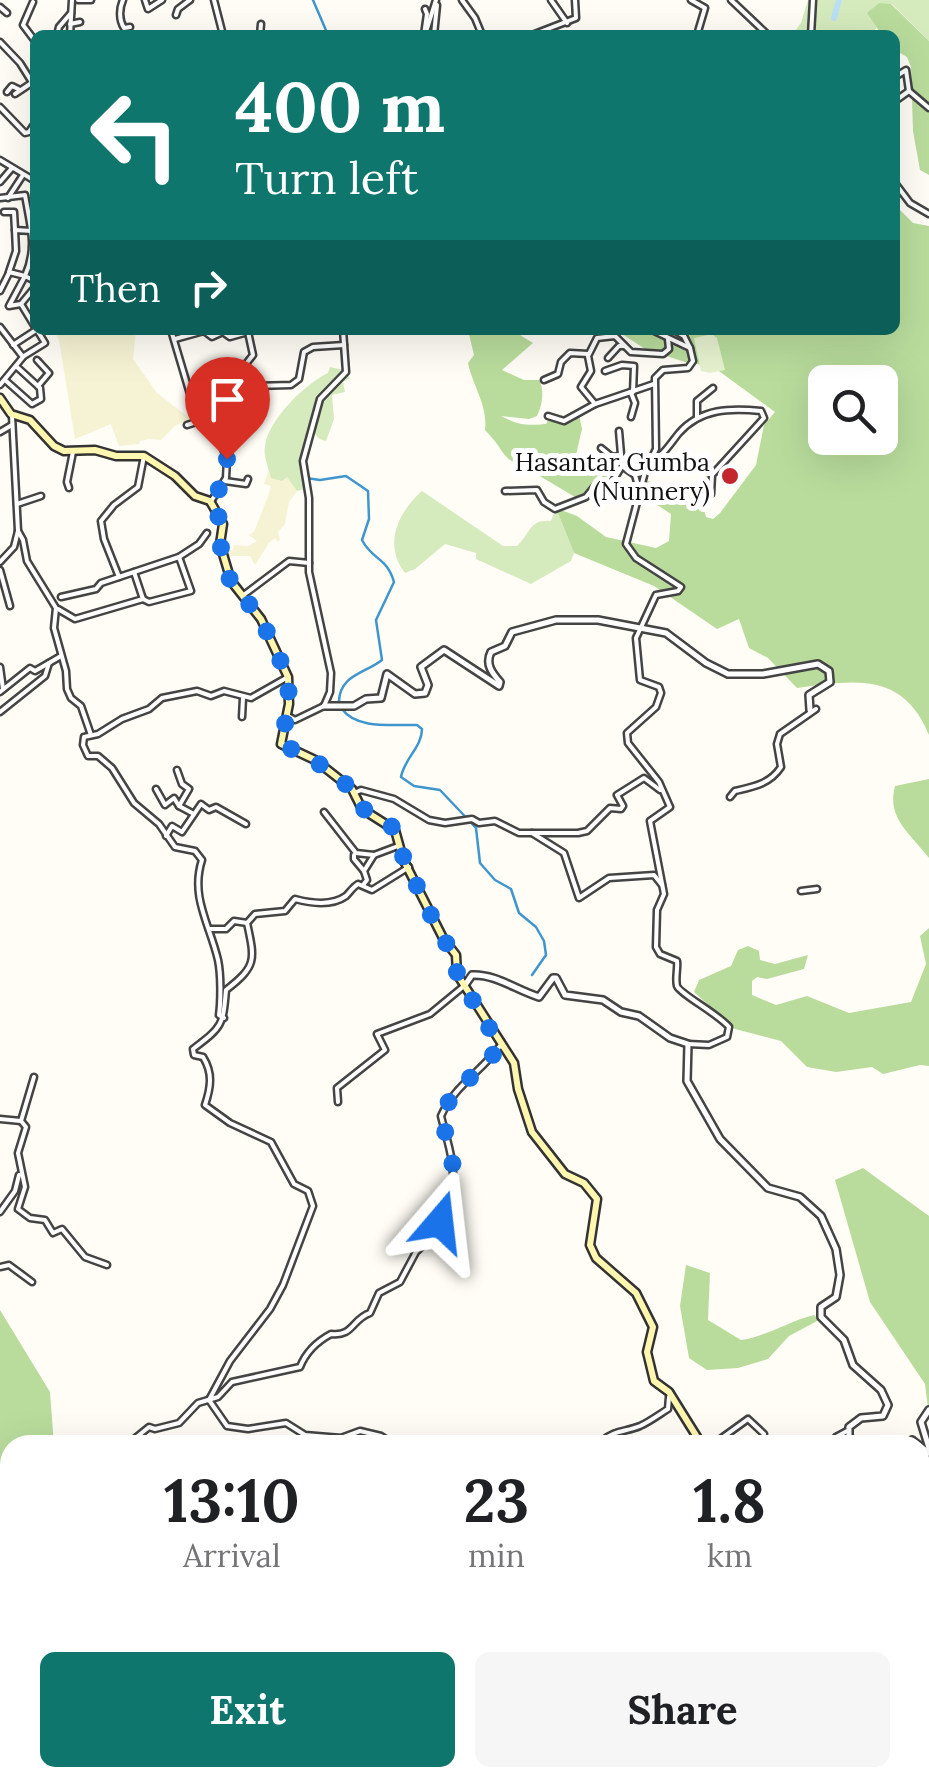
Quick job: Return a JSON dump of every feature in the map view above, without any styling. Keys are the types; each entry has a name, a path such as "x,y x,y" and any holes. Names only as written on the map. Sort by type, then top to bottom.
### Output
{"main road":[{"path":"0,398 12,414 30,420 54,446 73,452 95,450 116,456 144,456 210,503 223,524 220,544 230,580 261,619 288,677 288,716 281,744 314,760 354,793 362,808 394,828 398,846 442,938 456,955 457,974 514,1063 522,1104 538,1140 564,1174 584,1183 597,1200 590,1245 596,1258 636,1293 653,1328 647,1352 654,1380 669,1392 696,1435"}],"street":[{"path":"70,30 75,0 91,0"},
{"path":"123,0 122,24 130,28"},
{"path":"145,0 148,9 162,0"},
{"path":"176,14 190,0"},
{"path":"214,0 221,30"},
{"path":"427,30 436,0"},
{"path":"434,30 436,0"},
{"path":"462,0 480,30"},
{"path":"551,0 567,23"},
{"path":"547,30 576,18 576,0"},
{"path":"731,0 763,30"},
{"path":"811,30 813,0"},
{"path":"695,1 706,8 699,30"},
{"path":"30,34 23,24 33,2"},
{"path":"0,7 7,13"},
{"path":"424,8 425,30"},
{"path":"59,30 71,13"},
{"path":"70,24 80,22"},
{"path":"260,30 261,24"},
{"path":"0,42 30,80"},
{"path":"900,74 906,70 909,91 929,108"},
{"path":"6,92 12,86 18,92 30,87"},
{"path":"900,97 909,91"},
{"path":"1,105 24,133 30,132"},
{"path":"0,170 3,162 30,178"},
{"path":"0,182 12,168"},
{"path":"8,198 23,174"},
{"path":"900,190 910,203 929,214"},
{"path":"0,198 30,194"},
{"path":"25,195 30,221"},
{"path":"0,291 16,251 14,212 4,212"},
{"path":"15,230 30,231"},
{"path":"10,306 30,266"},
{"path":"9,272 30,280"},
{"path":"0,307 21,304 30,291"},
{"path":"21,304 30,319"},
{"path":"0,327 23,357"},
{"path":"13,345 30,333"},
{"path":"0,386 23,357 44,343 42,335"},
{"path":"174,335 190,394 208,418 227,459 225,481 210,503"},
{"path":"175,339 190,335"},
{"path":"249,335 253,355 240,381 244,393 251,386 292,385 299,379 304,352 313,347 344,345"},
{"path":"324,706 331,674 312,590 309,498 303,461 320,399 346,372 344,335"},
{"path":"661,335 690,348"},
{"path":"548,416 564,422 596,404 654,384 663,370 688,368 692,365 690,348 682,335"},
{"path":"596,404 580,387 591,370 588,354 596,340 619,337 624,346 636,353 664,354 669,349 668,339"},
{"path":"608,358 624,346"},
{"path":"544,380 558,374 560,363 570,353 588,354"},
{"path":"37,360 49,374 38,386"},
{"path":"605,370 634,366 635,403 631,417"},
{"path":"6,380 32,404 39,402 43,394 38,386 17,367"},
{"path":"186,425 219,414 218,403 225,401 226,384 240,381"},
{"path":"338,1102 338,1088 384,1050 377,1034 430,1014 472,975 508,982 539,997 556,978 565,995 607,1002 621,1012 640,1016 670,1038 709,1045 726,1037 729,1027 718,1014 680,992 676,982 677,961 656,947 657,910 664,894 650,821 670,806 659,782 628,743 627,733 656,707 661,693 659,687 640,680 636,638 656,594 678,592 680,587 636,558 626,544 657,441 654,416 658,395 654,384"},
{"path":"696,418 697,401 713,388"},
{"path":"651,462 704,413 762,411 765,414 712,475 711,494"},
{"path":"12,414 18,532 27,561 56,608 75,619 192,591 180,558"},
{"path":"0,432 12,425"},
{"path":"505,491 537,490 544,502 555,509 586,497 599,481 610,486 622,466 619,431"},
{"path":"601,448 612,457 621,456"},
{"path":"69,488 73,452"},
{"path":"120,577 104,540 101,521 114,504 138,488 144,456"},
{"path":"622,466 635,475 640,498"},
{"path":"225,481 246,484 248,480"},
{"path":"16,504 41,496"},
{"path":"0,562 14,548 18,532"},
{"path":"61,597 96,589 101,582 180,558 206,533"},
{"path":"241,596 289,561 310,563"},
{"path":"0,570 10,606"},
{"path":"134,572 143,600"},
{"path":"56,608 53,620 68,694 81,706 91,734"},
{"path":"288,716 295,720 324,706 354,706 366,699 381,698 388,674 415,694 422,694 428,688 420,667 444,650 498,686 500,682 488,663 490,654 504,648 512,632 574,619 666,633 728,674 763,674 818,664 829,672 830,682 809,696 813,709 807,716 780,734 780,770 755,788 738,790 730,797"},
{"path":"2,691 30,668 35,672 61,656"},
{"path":"0,712 45,676 50,663"},
{"path":"0,666 2,691"},
{"path":"224,1018 219,1015 218,963 198,890 202,860 194,851 176,846 166,836 159,824 134,803 112,768 98,756 88,756 84,736 149,709 162,698 197,691 212,696 224,692 251,698 288,677"},
{"path":"242,716 243,698"},
{"path":"176,770 182,784 190,789 179,806"},
{"path":"354,793 361,790 394,799 429,820 445,824 472,819 480,823 496,821 519,833 587,831 610,808 621,809 617,795 644,778 662,791"},
{"path":"156,790 165,805 174,798 179,806 194,814"},
{"path":"166,836 172,826 182,832 201,804 209,810 216,807 246,824"},
{"path":"324,812 356,853 374,855 398,846"},
{"path":"531,832 564,853 579,898 609,878 624,875 654,875 662,885"},
{"path":"356,853 354,859 367,880 362,886"},
{"path":"364,871 374,855"},
{"path":"247,924 255,914 285,911 296,899 319,903 346,895 353,885 372,890 408,867"},
{"path":"800,891 816,889"},
{"path":"207,929 226,929 234,921 247,924"},
{"path":"209,1400 230,1361 283,1286 313,1206 308,1192 294,1184 271,1142 230,1123 205,1105 212,1082 207,1062 194,1055 193,1049 220,1028 227,1012 226,990 242,977 254,958 247,924"},
{"path":"688,1044 687,1081 720,1139 768,1188 805,1200 821,1216 833,1241 839,1286 836,1297 821,1307 821,1317 844,1340 853,1366 881,1390 888,1405 882,1416 862,1418 840,1435"},
{"path":"139,1435 149,1427 179,1423 198,1403 218,1397 232,1382 300,1368 304,1355 319,1342 331,1334 342,1336 351,1331 362,1316 370,1313 379,1293 400,1282 416,1252 442,1227 436,1210 454,1178 449,1136 441,1116 454,1091 483,1069 500,1046"},
{"path":"21,1121 34,1077"},
{"path":"0,1119 21,1121 26,1128 18,1154 25,1187 18,1204 21,1212 45,1220 54,1233 62,1229 86,1257 107,1266"},
{"path":"0,1212 15,1192 20,1170"},
{"path":"0,1267 9,1265 32,1282"},
{"path":"610,1435 645,1424 664,1412 668,1409 669,1392"},
{"path":"209,1400 228,1426 248,1430 286,1423 305,1435"},
{"path":"925,1435 921,1422 929,1410"},
{"path":"726,1435 748,1419 764,1434"},
{"path":"849,1430 851,1435"},
{"path":"349,1435 360,1431 377,1435"}],"shaded area":[{"path":"56,335 135,335 133,359 157,393 191,419 175,426 161,440 148,439 139,444 119,446 111,424 75,439"},
{"path":"269,468 272,474 288,477 297,491 278,532 280,539 269,543 255,565 250,556 224,556 234,545 248,546 257,541 248,535 254,532 268,496 271,486 264,484"}],"green space":[{"path":"808,0 929,0 929,41 892,4 868,13 877,28 874,30 796,30"},
{"path":"879,3 891,4 929,41 929,175 920,170 913,131 911,67 907,57 900,53 900,30 879,30 867,13"},
{"path":"900,210 913,223 929,226 929,735 918,714 891,690 857,682 797,688 768,658 749,648 739,619 717,629 654,586 574,553 556,508 577,516 606,537 656,548 669,541 671,514 645,497 645,480 690,494 705,473 712,473 704,510 706,517 713,519 756,465 764,425 775,412 712,366 645,349 624,335 900,335"},
{"path":"469,335 520,335 533,343 502,370 524,380 539,380 539,412 529,419 501,416 533,425 546,424 552,413 568,417 579,414 582,429 576,455 590,461 600,458 610,466 608,485 575,497 538,475 540,468 506,456 485,430 482,404 468,363 474,355"},
{"path":"694,338 717,338 725,370 701,371"},
{"path":"330,367 343,370 350,378 343,382 345,392 332,395 334,419 326,441 317,436 311,422 302,459 305,489 297,491 287,477 282,481 271,478 265,446 273,425 289,404 328,373"},
{"path":"422,491 503,546 517,546 534,525 551,521 556,508 574,553 571,561 531,584 476,559 476,553 445,544 405,573 395,551 396,529 406,509"},
{"path":"929,779 929,858 902,826 893,798 895,786"},
{"path":"929,928 929,1066 883,1074 872,1067 836,1072 807,1067 781,1041 735,1029 694,992 699,980 731,966 738,950 748,946 759,951 760,960 775,964 808,955 804,969 752,981 752,995 776,1005 807,996 849,1013 911,1002 926,964 920,936"},
{"path":"863,1168 929,1216 929,1416 925,1384 870,1302 835,1180"},
{"path":"686,1265 710,1273 708,1320 741,1340 814,1315 819,1320 789,1336 768,1359 738,1368 707,1370 689,1358 680,1306"},
{"path":"0,1310 50,1392 53,1435 0,1435"}],"waterway":[{"path":"313,0 326,30"},
{"path":"834,18 839,0"},
{"path":"306,478 346,476 368,491 369,519 362,540 394,582 376,620 382,660 348,680 339,702"},
{"path":"342,709 366,723 417,725 422,729 401,777 414,786 440,790 476,828 480,863 495,880 511,889 519,913 536,927 544,941 546,955 532,975"}],"place":[{"name":"Hasantar Gumba (Nunnery)","path":"730,476"}],"route":[{"path":"227,459 226,478 210,503 223,524 220,544 230,580 261,619 288,677 289,704 280,742 314,760 352,789 362,808 394,828 398,846 442,938 456,955 457,974 500,1046 483,1069 454,1091 441,1116 449,1136 454,1178 436,1210 440,1222"}]}
